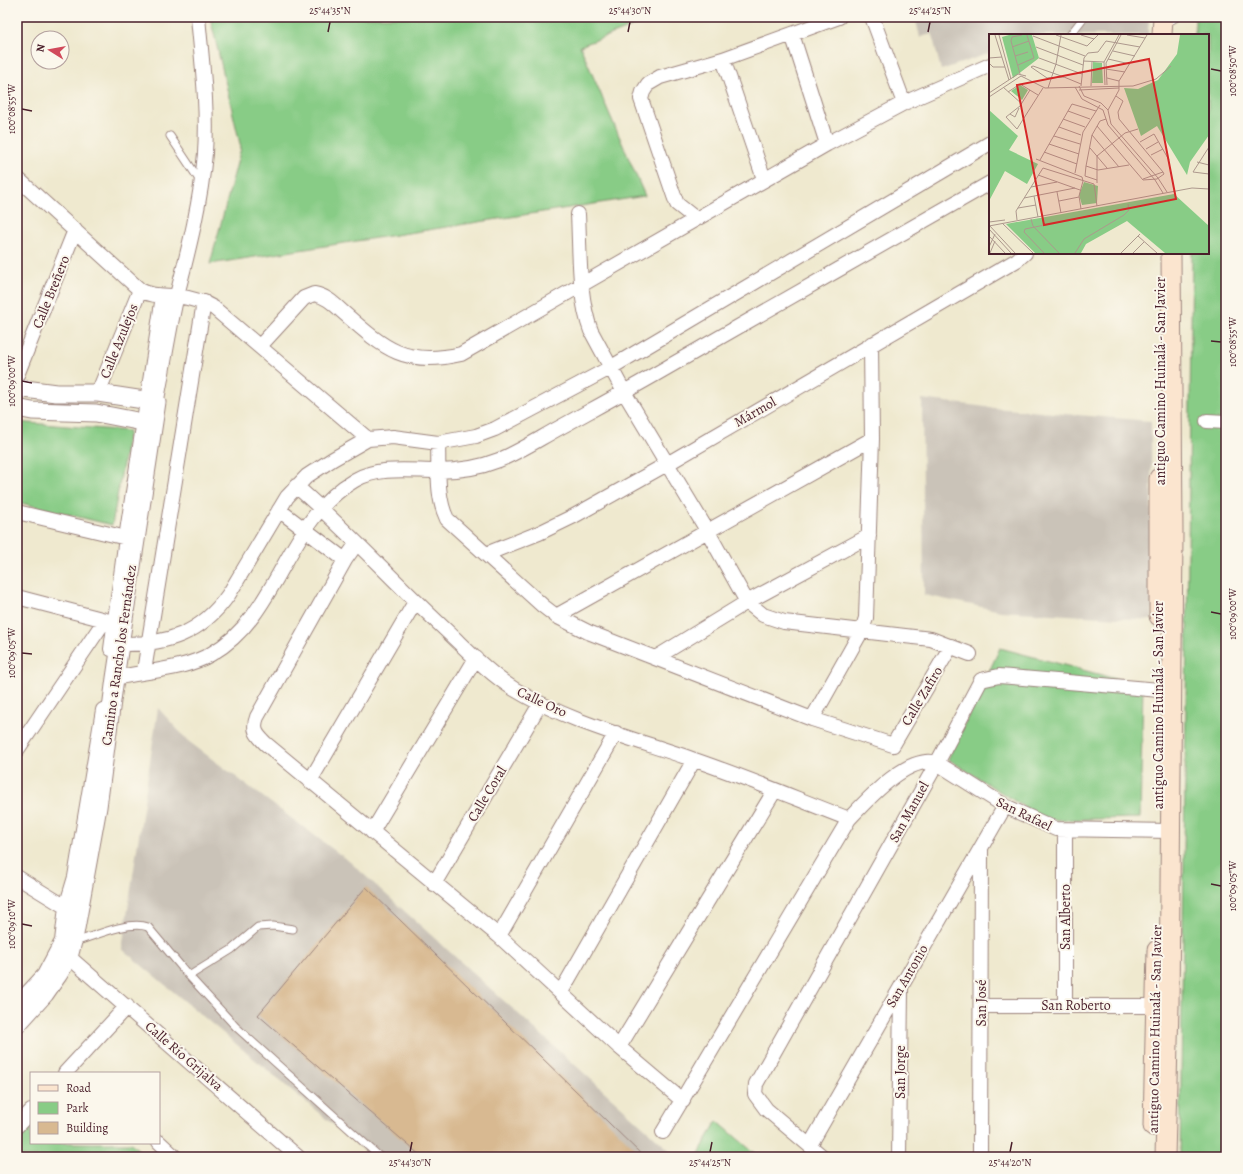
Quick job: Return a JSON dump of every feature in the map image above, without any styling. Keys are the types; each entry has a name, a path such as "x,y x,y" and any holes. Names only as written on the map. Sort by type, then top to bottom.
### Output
{"main road":[{"name":"antiguo Camino Huinalá - San Javier","path":"1160,254 1165,691"},
{"path":"1165,1157 1163,1006 1165,691 1173,533 1171,254"},
{"name":"antiguo Camino Huinalá - San Javier","path":"1152,1157 1163,1006"}],"street":[{"name":"Camino a Rancho los Fernández","path":"17,1025 45,994 59,974 71,950 72,910 98,807 120,644 114,622 131,539 170,296 184,268 195,223 201,183 206,123 205,88 198,17"},
{"path":"696,219 677,204 641,99 648,84 660,77 723,59 839,17"},
{"path":"872,17 904,103"},
{"path":"792,34 827,144"},
{"path":"723,59 764,179"},
{"path":"260,346 304,298 314,294 327,299 373,338 387,348 404,356 423,359 443,358 461,354 827,144 904,103 989,69"},
{"path":"120,644 147,644 168,639 194,629 220,607 279,510 296,486 307,476 333,459 368,439 393,438 438,443 476,436 495,429 610,368 989,144"},
{"path":"17,178 140,290 147,294 170,296 204,302 260,346 368,439"},
{"path":"115,678 144,671 174,667 194,661 211,654 229,641 245,625 259,606 304,528 320,507 357,478 376,472 465,470 500,460 624,392 989,184"},
{"path":"578,214 582,285 589,326 610,368 708,532 747,602 763,616 772,619 931,639 970,654"},
{"name":"Calle Breñero","path":"17,375 75,230"},
{"name":"Mármol","path":"486,554 539,533 574,516 667,464 1019,255"},
{"name":"Calle Azulejos","path":"98,393 140,290"},
{"path":"144,671 147,644 204,302"},
{"path":"438,443 441,498 447,519 556,616 588,632 658,657 812,719 862,630 868,608 872,439 871,344"},
{"path":"17,388 56,393 98,393 153,401"},
{"path":"17,408 32,411 96,413 149,423"},
{"path":"1207,421 1226,422"},
{"path":"556,616 872,439"},
{"name":"Calle Oro","path":"296,486 357,543 415,602 476,658 513,688 540,704 775,790 849,819"},
{"path":"279,510 345,560"},
{"path":"17,512 131,539"},
{"path":"658,657 747,602 869,536"},
{"path":"357,543 345,560 254,725 255,732 310,781 499,936 620,1047 683,1101"},
{"path":"18,598 114,622"},
{"path":"310,781 415,602"},
{"path":"17,750 114,622"},
{"path":"17,1004 44,975 62,941 72,910 75,877 108,678 114,622"},
{"name":"Calle Zafiro","path":"812,719 893,745 951,646"},
{"path":"372,832 476,658"},
{"name":"San Manuel","path":"822,1157 810,1145 766,1109 755,1094 756,1084 937,763 981,680 999,676 1165,691"},
{"name":"Calle Coral","path":"434,884 540,704"},
{"path":"499,936 616,733"},
{"path":"560,992 694,760"},
{"path":"664,1132 849,819 878,789 900,773 921,762 929,761 937,763"},
{"name":"San Rafael","path":"937,763 1005,806 1050,828 1065,830 1164,831"},
{"path":"620,1047 775,790"},
{"name":"San Antonio","path":"810,1145 1005,806"},
{"name":"San Alberto","path":"1064,1005 1065,830"},
{"name":"San José","path":"980,1157 982,1006 981,849"},
{"path":"17,877 72,910"},
{"name":"Calle Río Grijalva","path":"71,950 127,1006 298,1157"},
{"name":"San Jorge","path":"899,1157 901,987"},
{"path":"73,1070 127,1006"},
{"name":"San Roberto","path":"982,1006 1163,1006"},
{"path":"17,1126 30,1112"},
{"path":"160,1143 175,1157"}],"lane":[{"path":"1071,34 1084,17"},
{"path":"170,136 201,183"},
{"path":"71,950 132,925 142,925 148,927 189,976 236,1027 380,1157"},
{"path":"189,976 231,950 258,927 273,926 293,929"}],"shaded area":[{"path":"915,17 1149,17 1148,34 989,34 989,53 941,70 932,34 920,37"},
{"path":"922,399 994,408 1151,421 1152,620 1001,611 924,595"},
{"path":"158,708 188,741 350,862 677,1157 372,1157 122,949"}],"green space":[{"path":"210,17 658,17 580,46 645,196 210,264 241,148"},
{"path":"1195,17 1226,17 1226,1157 1180,1157 1192,254 1209,254 1209,34 1195,34"},
{"path":"17,422 129,431 112,525 17,502"},
{"path":"1000,648 1143,686 1140,818 1045,820 948,759"},
{"path":"30,1117 30,1144 132,1144 145,1156 17,1157 17,1131"},
{"path":"717,1121 759,1157 697,1157"}],"building":[{"path":"366,887 644,1157 422,1157 258,1015"}]}
